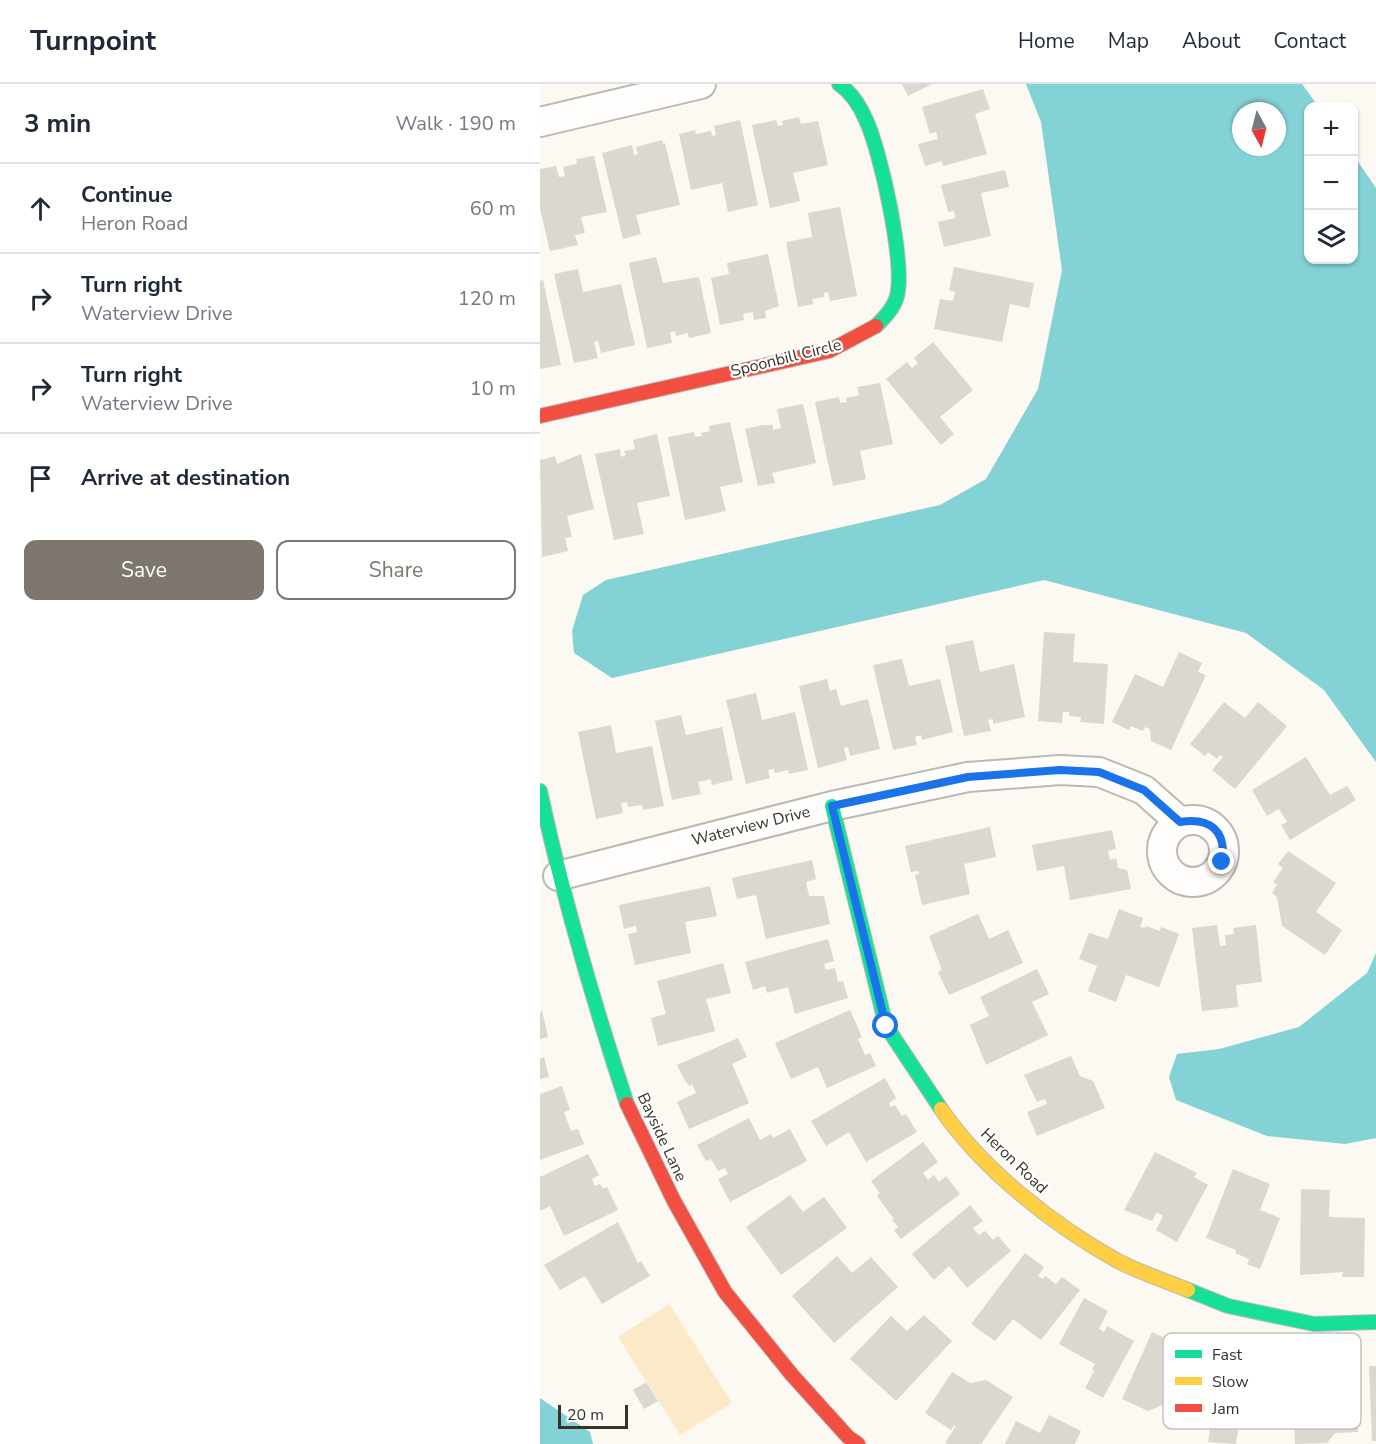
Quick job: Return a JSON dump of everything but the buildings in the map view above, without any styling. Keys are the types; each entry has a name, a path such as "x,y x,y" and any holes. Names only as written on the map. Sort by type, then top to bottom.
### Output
{"street":[{"path":"540,123 701,84"},
{"name":"Spoonbill Circle","path":"540,416 829,351 874,331 898,297 898,261 871,131 848,90 838,84"},
{"name":"Waterview Drive","path":"558,876 832,806 968,777 1060,770 1099,772 1144,790 1180,822"},
{"name":"Bayside Lane","path":"540,791 558,876 598,1017 630,1114 674,1201 725,1292 850,1442"},
{"name":"Heron Road","path":"832,806 886,1026 943,1112 991,1166 1053,1221 1118,1261 1228,1306 1314,1324 1376,1323"}],"shaded area":[{"path":"669,1304 732,1403 680,1435 618,1337"}],"water":[{"path":"1026,84 1302,84 1315,102 1304,102 1304,264 1358,264 1358,162 1376,188 1376,762 1324,690 1246,633 1044,580 612,678 574,653 572,631 583,595 606,580 940,505 986,479 1038,389 1062,270 1041,122"},
{"path":"1376,953 1376,1138 1345,1144 1267,1136 1176,1100 1169,1077 1177,1054 1219,1049 1299,1027 1367,973"},
{"path":"540,1398 590,1432 593,1444 540,1444"}],"traffic: fast":[{"path":"839,84 848,91 858,105 872,135 885,181 895,234 899,280 897,296 891,309 876,326"},
{"path":"540,791 579,949 627,1104"},
{"path":"832,806 886,1026 941,1109"},
{"path":"1188,1290 1228,1306 1314,1324 1376,1322"}],"traffic: slow":[{"path":"941,1109 958,1132 998,1174 1020,1194 1068,1230 1116,1260 1188,1290"}],"traffic: jam":[{"path":"540,416 829,351 876,326"},
{"path":"627,1104 674,1201 725,1292 792,1375 848,1437 858,1444"}],"route":[{"path":"886,1026 832,806 968,777 1060,770 1099,772 1144,790 1180,822 1192,820 1204,822 1215,828 1222,838 1224,850 1222,862"}]}
